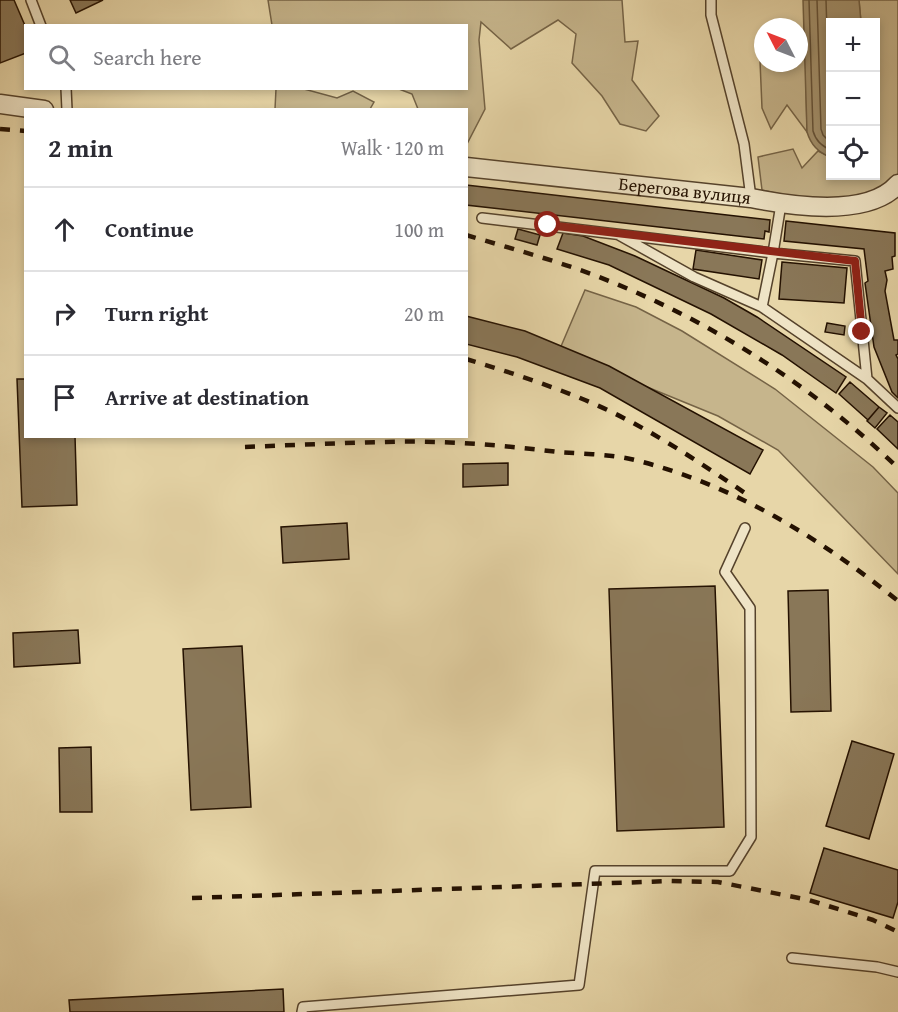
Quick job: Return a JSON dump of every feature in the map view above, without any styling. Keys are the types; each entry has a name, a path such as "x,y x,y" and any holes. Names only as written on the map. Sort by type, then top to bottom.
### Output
{"street":[{"path":"0,104 29,108"},
{"name":"Берегова вулиця","path":"468,167 751,198 781,204 835,207 865,202 892,190 898,184"}],"lane":[{"path":"31,0 40,24"},
{"path":"711,0 711,15 744,144 751,198"},
{"path":"66,90 67,108"},
{"path":"762,307 781,204"},
{"path":"482,218 855,261 867,379"},
{"path":"615,232 694,277 762,307 867,379 898,408"},
{"path":"302,1012 303,1007 579,986 595,871 730,871 752,837 750,608 725,572 745,528"},
{"path":"792,958 877,967 898,972"}],"shaded area":[{"path":"268,0 622,0 625,42 638,41 632,80 659,116 646,131 620,124 602,96 572,63 576,34 558,20 511,49 481,22 479,40 485,109 468,142 468,108 418,108 412,94 402,90 468,90 468,24 272,24"},
{"path":"859,0 898,0 898,184 835,207 762,190 758,157 793,149 802,168 818,151 826,155 826,180 880,180 880,18 861,18"},
{"path":"760,72 806,72 807,132 787,105 771,129 762,108"},
{"path":"276,90 308,90 337,98 353,91 374,102 371,108 275,108"},
{"path":"585,290 636,307 682,331 775,389 873,467 898,493 898,574 778,450 718,416 559,351"}],"water":[{"path":"803,0 859,0 861,18 826,18 826,155 816,148 807,132 805,72 808,72 808,18 804,18"}],"building":[{"path":"0,0 14,0 24,24 24,54 0,63"},
{"path":"70,0 103,0 76,13"},
{"path":"468,185 770,220 769,232 765,231 764,239 468,205"},
{"path":"786,221 895,233 893,269 885,271 887,280 885,291 894,340 898,340 898,354 896,355 898,359 898,398 892,392 874,347 865,283 868,281 864,249 784,241"},
{"path":"518,229 540,235 537,245 515,239"},
{"path":"563,233 583,236 635,256 724,298 757,317 846,377 836,393 782,355 711,314 609,265 557,249"},
{"path":"696,250 762,260 759,279 693,269"},
{"path":"782,262 847,268 844,303 779,299"},
{"path":"468,317 525,331 609,366 763,450 750,474 600,388 517,357 468,345"},
{"path":"827,323 845,326 844,335 825,332"},
{"path":"17,379 24,379 24,438 75,438 77,505 22,507"},
{"path":"850,382 879,407 868,420 839,394"},
{"path":"879,407 887,413 875,428 867,421"},
{"path":"890,415 898,422 898,449 877,429"},
{"path":"508,463 508,485 463,487 463,464"},
{"path":"347,523 349,559 283,563 281,527"},
{"path":"715,586 724,827 617,831 609,589"},
{"path":"828,590 831,711 791,712 788,591"},
{"path":"78,630 80,663 14,667 13,633"},
{"path":"242,646 251,807 191,810 183,649"},
{"path":"852,741 894,754 869,839 826,826"},
{"path":"91,747 92,812 60,812 59,748"},
{"path":"824,848 898,870 898,902 893,918 810,893"},
{"path":"283,989 284,1012 70,1012 69,1000"}],"railway":[{"path":"0,129 24,131"},
{"path":"468,236 596,276 691,319 765,362 800,386 867,439 898,468"},
{"path":"468,360 541,383 628,420 669,443 748,495"},
{"path":"245,447 450,442 607,455 635,460 707,484 774,516 838,556 898,601"},
{"path":"192,898 671,881 718,882 809,900 873,920 898,932"}],"route":[{"path":"548,225 855,261 862,332"}]}
